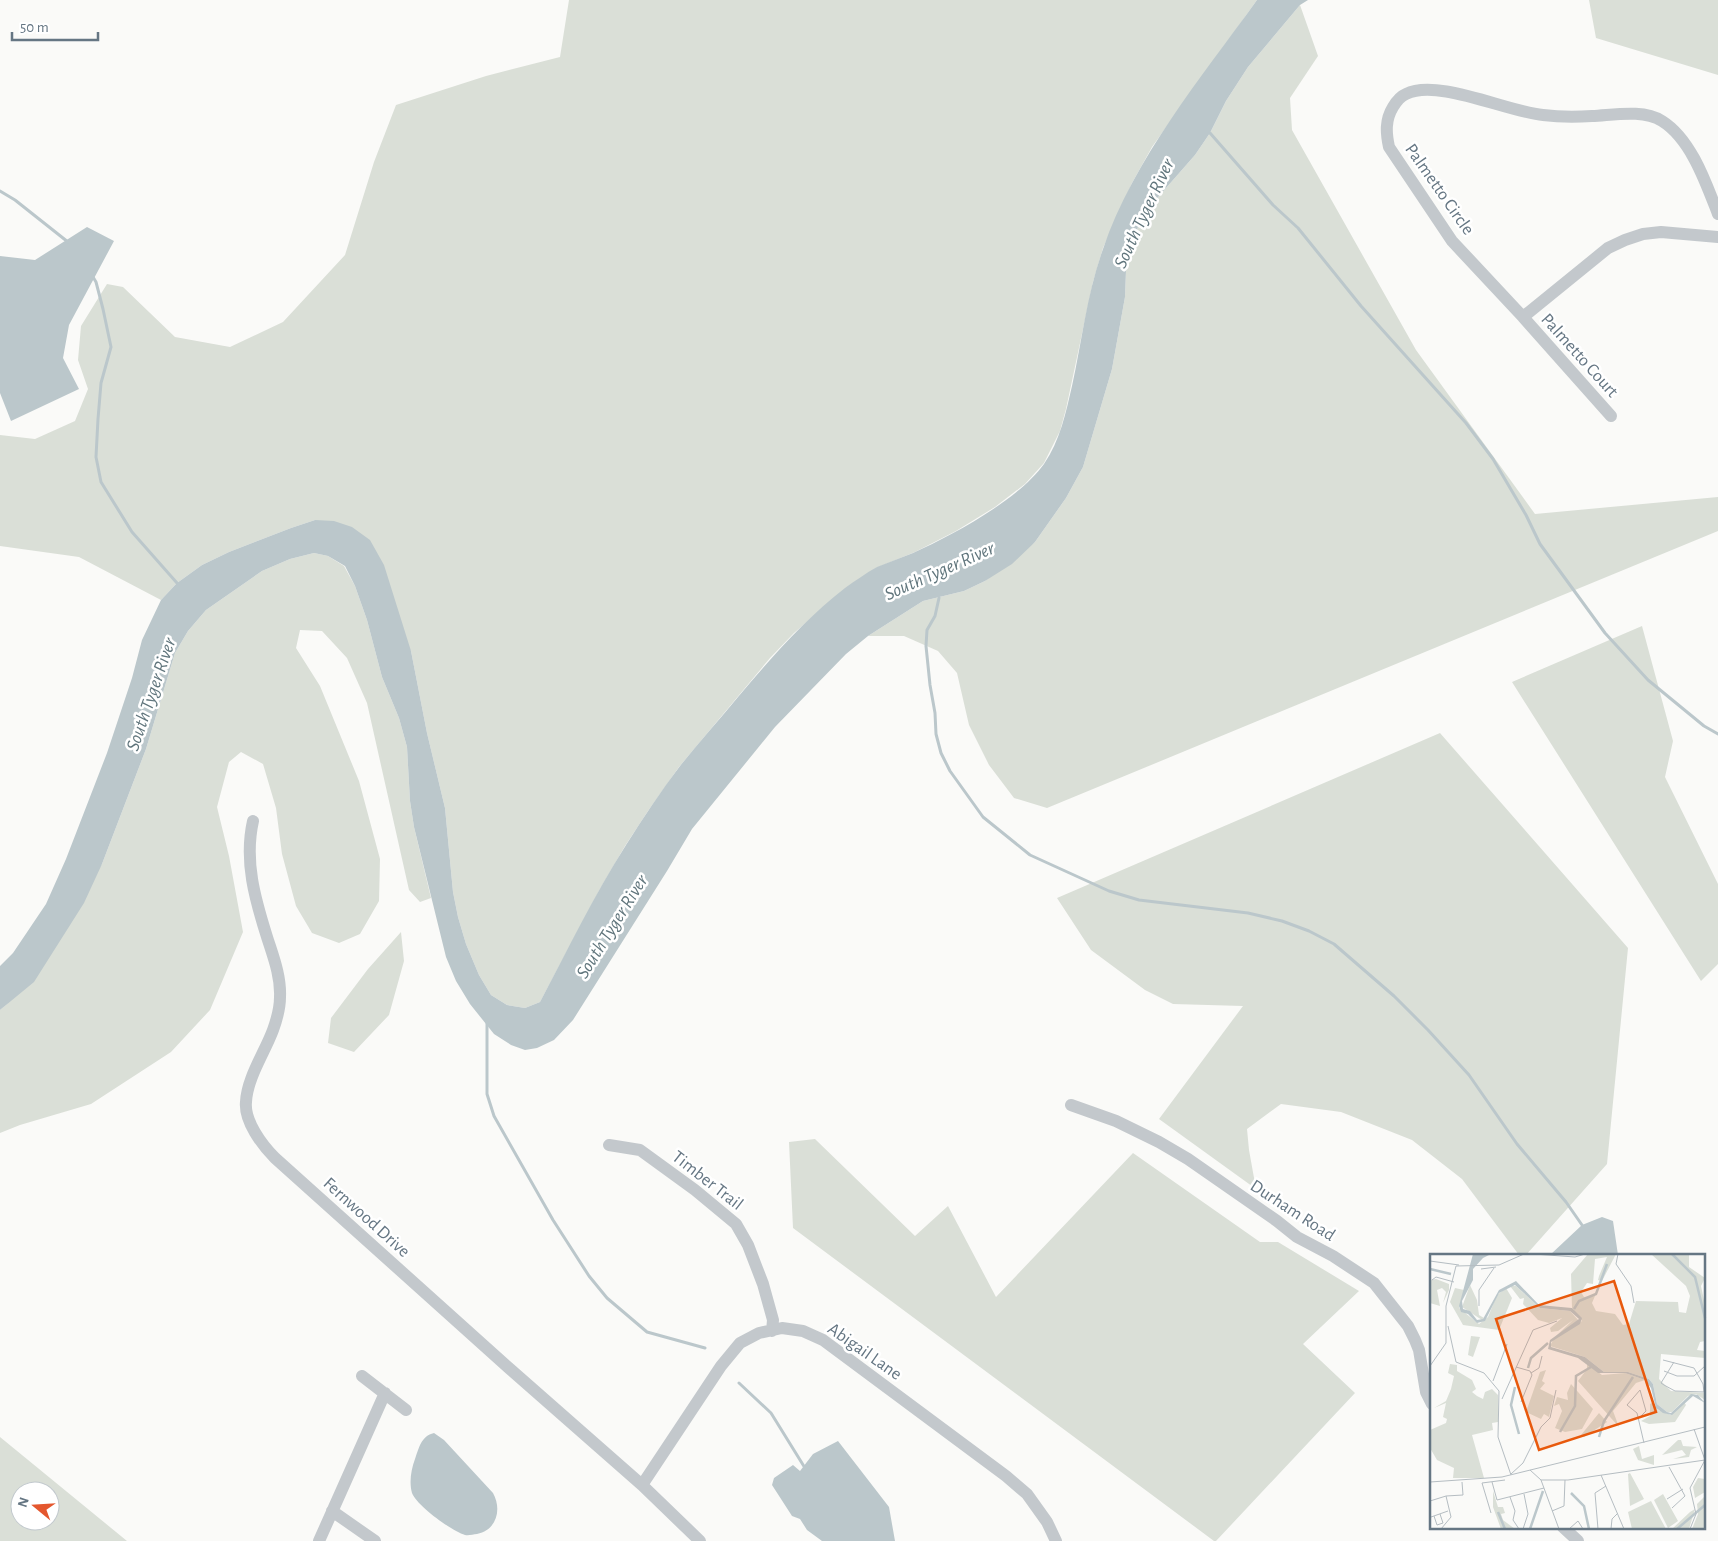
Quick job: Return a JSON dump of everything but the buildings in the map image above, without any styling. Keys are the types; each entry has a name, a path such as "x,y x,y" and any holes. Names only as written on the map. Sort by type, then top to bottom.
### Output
{"street":[{"name":"Palmetto Circle","path":"1523,317 1452,241 1389,147 1386,135 1388,118 1397,102 1406,94 1427,90 1450,93 1536,115 1630,114 1646,115 1660,120 1672,128 1682,139 1708,188 1718,214"},
{"path":"1523,317 1608,248 1625,240 1643,234 1661,232 1718,237"},
{"name":"Palmetto Court","path":"1523,317 1611,416"},
{"name":"Fernwood Drive","path":"253,821 249,848 253,885 275,962 280,996 277,1018 250,1084 245,1102 255,1133 275,1158 642,1485 700,1541"},
{"name":"Durham Road","path":"1071,1105 1094,1112 1137,1131 1181,1155 1277,1221 1297,1237 1332,1256 1374,1283 1408,1326 1415,1340 1419,1350 1426,1392 1430,1400"},
{"name":"Timber Trail","path":"608,1145 640,1150 696,1190 736,1224 748,1245 763,1284 773,1320 772,1330"},
{"name":"Abigail Lane","path":"642,1485 721,1366 740,1343 760,1334 782,1328 803,1331 823,1340 1028,1494 1047,1522 1056,1541"},
{"path":"362,1376 406,1410"},
{"path":"319,1541 385,1393"},
{"path":"332,1512 375,1541"},
{"path":"1564,1528 1578,1541"}],"shaded area":[{"path":"569,0 1257,0 1152,147 1132,183 1103,248 1093,282 1060,431 1044,463 1025,484 995,507 956,531 915,552 876,568 845,589 794,633 770,658 679,767 648,811 600,889 540,1002 525,1008 507,1005 491,995 479,975 466,944 453,892 445,808 427,733 411,651 315,520 229,552 202,565 177,583 161,600 79,557 0,546 0,435 35,439 75,421 88,389 78,360 81,326 107,284 123,287 175,337 230,347 283,322 345,255 374,162 396,105 486,76 560,57"},
{"path":"1589,0 1718,0 1718,75 1596,38"},
{"path":"1300,5 1318,56 1290,98 1292,130 1416,350 1535,514 1718,497 1718,531 1047,808 1014,798 989,765 969,725 957,673 938,651 904,636 868,636 923,601 964,591 985,581 1035,542 1066,498 1083,467 1112,369 1125,297 1126,271 1139,223 1152,204 1195,155 1248,67"},
{"path":"314,553 328,556 344,566 355,586 367,620 382,677 399,718 407,747 410,801 414,827 431,898 420,902 409,890 367,703 347,658 322,631 300,630 296,648 320,686 359,781 380,859 379,901 360,934 339,943 312,933 296,906 282,854 276,808 263,764 241,752 229,762 217,807 229,856 243,932 210,1010 171,1052 91,1104 20,1125 0,1133 0,1010 7,1004 102,864 146,749 175,653 188,631 206,610 262,571 290,559"},
{"path":"1642,626 1673,741 1665,777 1718,884 1718,964 1701,981 1512,682"},
{"path":"1440,733 1628,948 1607,1164 1527,1254 1518,1254 1462,1179 1412,1140 1341,1112 1281,1104 1247,1129 1256,1189 1159,1119 1243,1006 1173,1004 1145,990 1091,950 1057,898"},
{"path":"401,932 404,961 389,1015 354,1052 328,1043 331,1018 368,969"},
{"path":"815,1139 915,1236 948,1206 996,1297 1133,1153 1260,1242 1278,1242 1359,1291 1303,1344 1355,1393 1214,1541 793,1228 789,1142"},
{"path":"0,1437 54,1481 10,1481 10,1531 60,1531 60,1486 127,1541 0,1541"}],"water":[{"name":"South Tyger River","path":"1257,0 1308,0 1300,5 1248,67 1195,155 1152,204 1139,223 1126,271 1125,297 1112,369 1083,467 1066,498 1035,542 1012,564 985,581 964,591 923,601 868,636 846,654 775,727 692,829 573,1020 554,1040 537,1048 525,1050 511,1045 494,1034 470,1004 456,981 446,957 414,827 410,801 407,747 399,718 382,677 367,620 355,586 345,566 328,556 314,553 290,559 262,571 206,610 188,631 175,653 146,749 102,864 84,903 34,982 0,1010 0,966 13,953 46,904 66,859 107,753 132,678 142,640 161,600 177,583 202,565 229,552 315,520 334,521 352,527 370,540 384,565 411,651 427,733 445,808 453,892 458,917 466,944 479,975 491,995 507,1005 525,1008 540,1002 603,883 652,805 694,748 788,640 845,588 877,567 913,553 984,515 1018,491 1044,464 1054,446 1065,416 1097,266 1116,215 1132,183 1171,120"},
{"path":"87,227 114,241 69,325 63,358 79,389 11,421 0,393 0,256 35,260"},
{"path":"1602,1217 1613,1221 1618,1254 1551,1254 1582,1225"},
{"path":"434,1433 444,1440 493,1493 497,1506 496,1518 484,1532 468,1535 459,1533 428,1511 412,1493 412,1467 421,1443 426,1437"},
{"path":"838,1441 889,1507 895,1541 822,1541 807,1530 800,1519 792,1516 772,1485 774,1478 793,1465 800,1471 813,1454"}],"waterway":[{"path":"1210,133 1273,205 1298,228 1361,306 1466,423 1493,459 1526,515 1540,544 1605,633 1648,680 1704,726 1718,734"},
{"path":"0,191 15,200 68,242"},
{"path":"93,277 103,309 111,347 101,383 98,419 96,457 101,482 132,532 177,583"},
{"path":"939,598 935,616 927,630 926,646 936,734 941,753 950,771 983,817 1030,855 1109,891 1139,900 1248,913 1282,921 1309,931 1334,944 1394,996 1469,1075 1517,1144 1566,1202 1582,1225"},
{"path":"487,1022 487,1094 494,1116 553,1220 589,1276 607,1298 647,1332 705,1348"},
{"path":"739,1383 771,1413 805,1468"}]}
